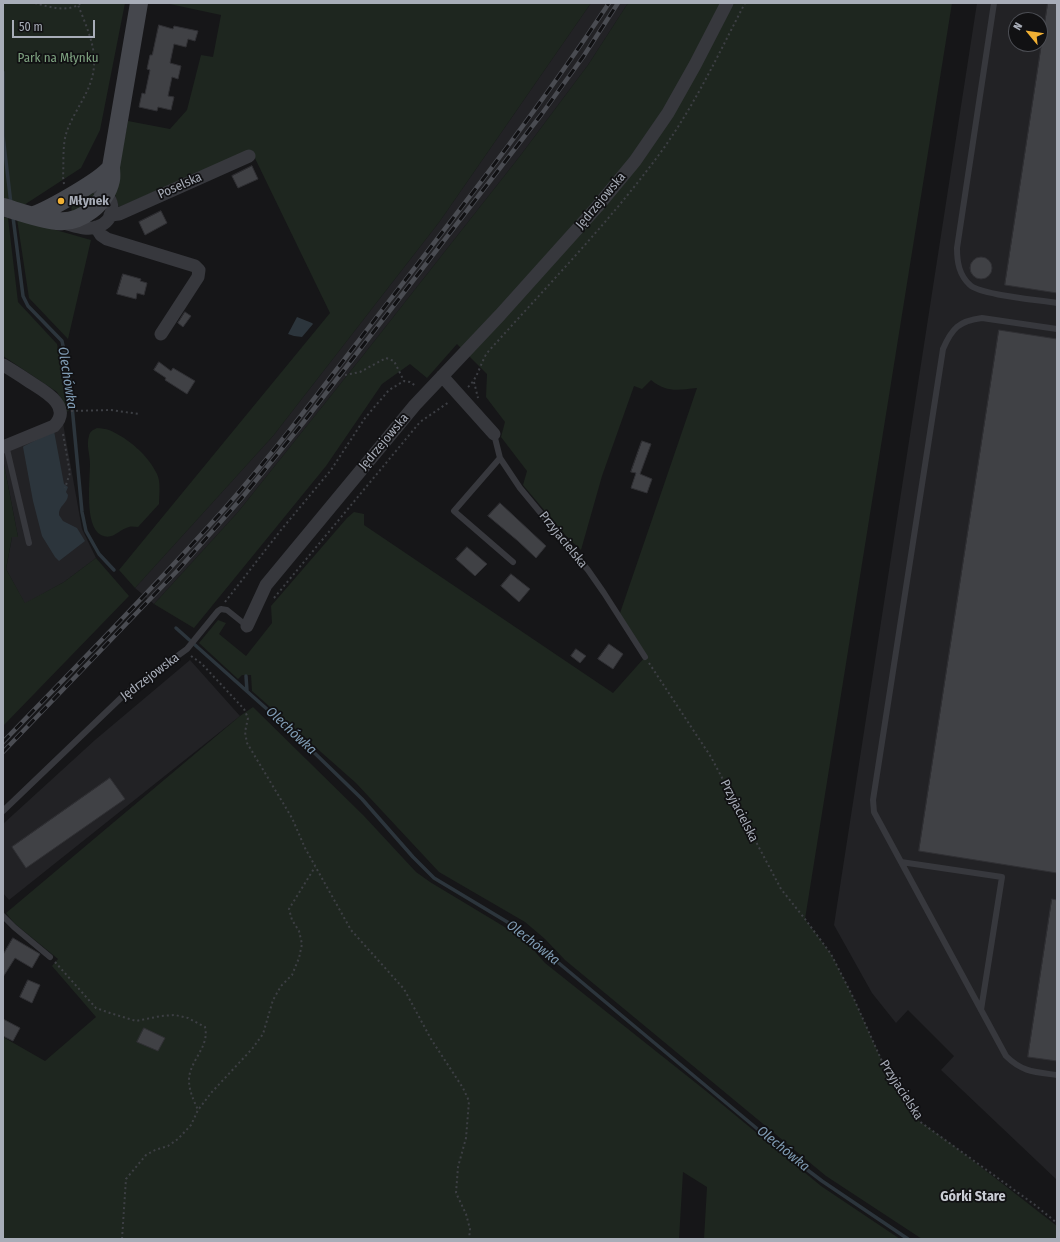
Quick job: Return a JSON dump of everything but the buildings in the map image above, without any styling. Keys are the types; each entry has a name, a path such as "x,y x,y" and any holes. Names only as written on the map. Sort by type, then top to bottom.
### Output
{"street":[{"path":"66,222 82,216 93,209 106,193 111,179 111,167 139,3"},
{"name":"Jędrzejowska","path":"247,626 266,585 426,392 500,315 597,207 635,161 668,113 727,3"},
{"name":"Poselska","path":"110,215 118,214 249,156"},
{"path":"34,215 105,175 111,167"},
{"path":"3,207 85,228 96,227 104,223 110,215 112,206 110,199 106,193 96,188 88,188 75,193 66,203 66,222"},
{"path":"96,227 101,235 106,239 196,266 199,270 198,277 161,334"},
{"path":"3,365 53,398 59,407 60,412 58,420 54,426 4,446"},
{"name":"Przyjacielska","path":"442,376 494,434"}],"lane":[{"path":"994,3 957,248 957,260 960,272 970,285 984,292 1057,303"},
{"path":"1057,329 982,318 970,320 957,326 948,336 943,349 873,800 874,812 1006,1056 1022,1069 1057,1076"},
{"name":"Przyjacielska","path":"494,434 500,458 520,488 588,570 645,657"},
{"path":"4,446 29,543"},
{"path":"500,458 454,510 513,562"},
{"name":"Jędrzejowska","path":"3,811 125,694 185,650 218,611 221,609 227,610 247,626"},
{"path":"901,862 1002,877 981,1010"},
{"path":"3,916 50,957"}],"path":[{"path":"35,3 62,9 80,4 94,56 92,82 72,120 65,137 64,184 75,193"},
{"path":"345,375 360,372 386,358 394,361 404,381"},
{"path":"218,611 281,530 331,470 365,418 389,390 404,381 410,382 426,392"},
{"path":"82,410 111,410 139,414"},
{"path":"58,420 70,473 65,488"},
{"path":"185,650 193,656 244,709 248,718 245,732 247,743 292,818 315,867 351,930 404,989 431,1039 463,1088 469,1101 466,1138 458,1167 456,1193 466,1214 470,1229 469,1239"},
{"name":"Przyjacielska","path":"645,657 654,668 711,757 781,889 831,954 854,999 885,1068 919,1121 1035,1205 1057,1223"},
{"path":"122,1239 124,1190 126,1179 146,1155 155,1150 168,1146 178,1139 191,1125 198,1110 210,1093 252,1049 263,1034 273,1000 281,986 292,975 299,958 302,944 299,931 292,920 289,909 315,867"},
{"path":"50,957 96,1008 110,1014 136,1021 175,1015 188,1018 205,1027 207,1034 203,1046 192,1066 189,1080 191,1093 198,1110"}],"shaded area":[{"path":"591,3 628,3 588,65 520,156 361,358 238,512 154,604 135,588 273,436 440,221"},
{"path":"977,3 1057,3 1057,1180 941,1070 954,1056 908,1010 896,1023 872,993 834,925"},
{"path":"297,317 313,324 302,337 288,334"},
{"path":"63,423 82,529 96,558 64,582 25,604 6,569 12,537 18,537 3,459 3,450"},
{"path":"54,431 64,484 68,487 66,492 68,498 60,509 59,515 63,521 77,528 85,541 59,561 42,536 33,501 23,447"},
{"path":"190,660 240,716 9,900 3,893 3,824 95,740"}],"green space":[{"name":"Park na Młynku","path":"3,3 125,3 100,130 81,168 21,207 3,202"},
{"path":"165,3 591,3 440,221 273,436 135,588 119,570 330,313 251,150 119,207 114,192 128,121 170,129 187,110 201,55 213,57 221,15"},
{"path":"628,3 952,3 805,919 831,954 854,999 885,1068 919,1121 950,1143 1057,1226 1057,1239 922,1239 826,1176 565,960 545,939 525,922 439,872 356,783 252,691 251,675 242,675 238,679 199,643 218,620 226,623 219,634 246,656 272,623 271,606 347,518 354,512 364,514 364,525 613,693 645,657 619,616 697,388 673,390 662,387 651,380 642,389 634,386 602,476 581,550 566,536 523,485 527,471 501,437 505,422 486,397 487,374 457,344 427,378 410,364 382,384 326,466 194,628 154,604 238,512 361,358 520,156 588,65"},
{"path":"93,193 99,195 72,215 71,203"},
{"path":"3,217 8,218 18,302 57,344 69,411 65,412 57,392 3,356"},
{"path":"17,219 91,240 68,339 29,298"},
{"path":"97,428 102,428 116,433 137,448 148,460 157,474 160,489 159,504 138,527 125,528 109,537 101,535 96,530 90,513 90,464 88,439 90,433"},
{"path":"3,459 18,537 12,537 6,569 25,603 64,582 96,558 129,596 3,726"},
{"path":"253,707 364,816 416,872 523,938 545,963 706,1091 821,1186 900,1239 704,1239 707,1187 683,1172 679,1239 3,1239 3,1037 45,1061 96,1017 52,966 58,959 14,923 6,913 240,716"}],"waterway":[{"name":"Olechówka","path":"3,72 3,136 11,204"},
{"name":"Olechówka","path":"13,217 23,296 28,306 62,341 69,374 82,512 86,531 99,554 114,570"},
{"name":"Olechówka","path":"176,628 296,735 362,799 413,857 434,878 514,926 797,1162 822,1181 908,1239"},
{"path":"246,676 247,691"}],"railway":[{"path":"3,742 116,626 225,508 268,458 502,154 557,79 609,3"},
{"path":"3,752 178,570 241,499 303,423 541,115 583,57 618,3"}],"place":[{"name":"Młynek","path":"61,201"}],"district":[{"name":"Górki Stare","path":"973,1197"}]}
